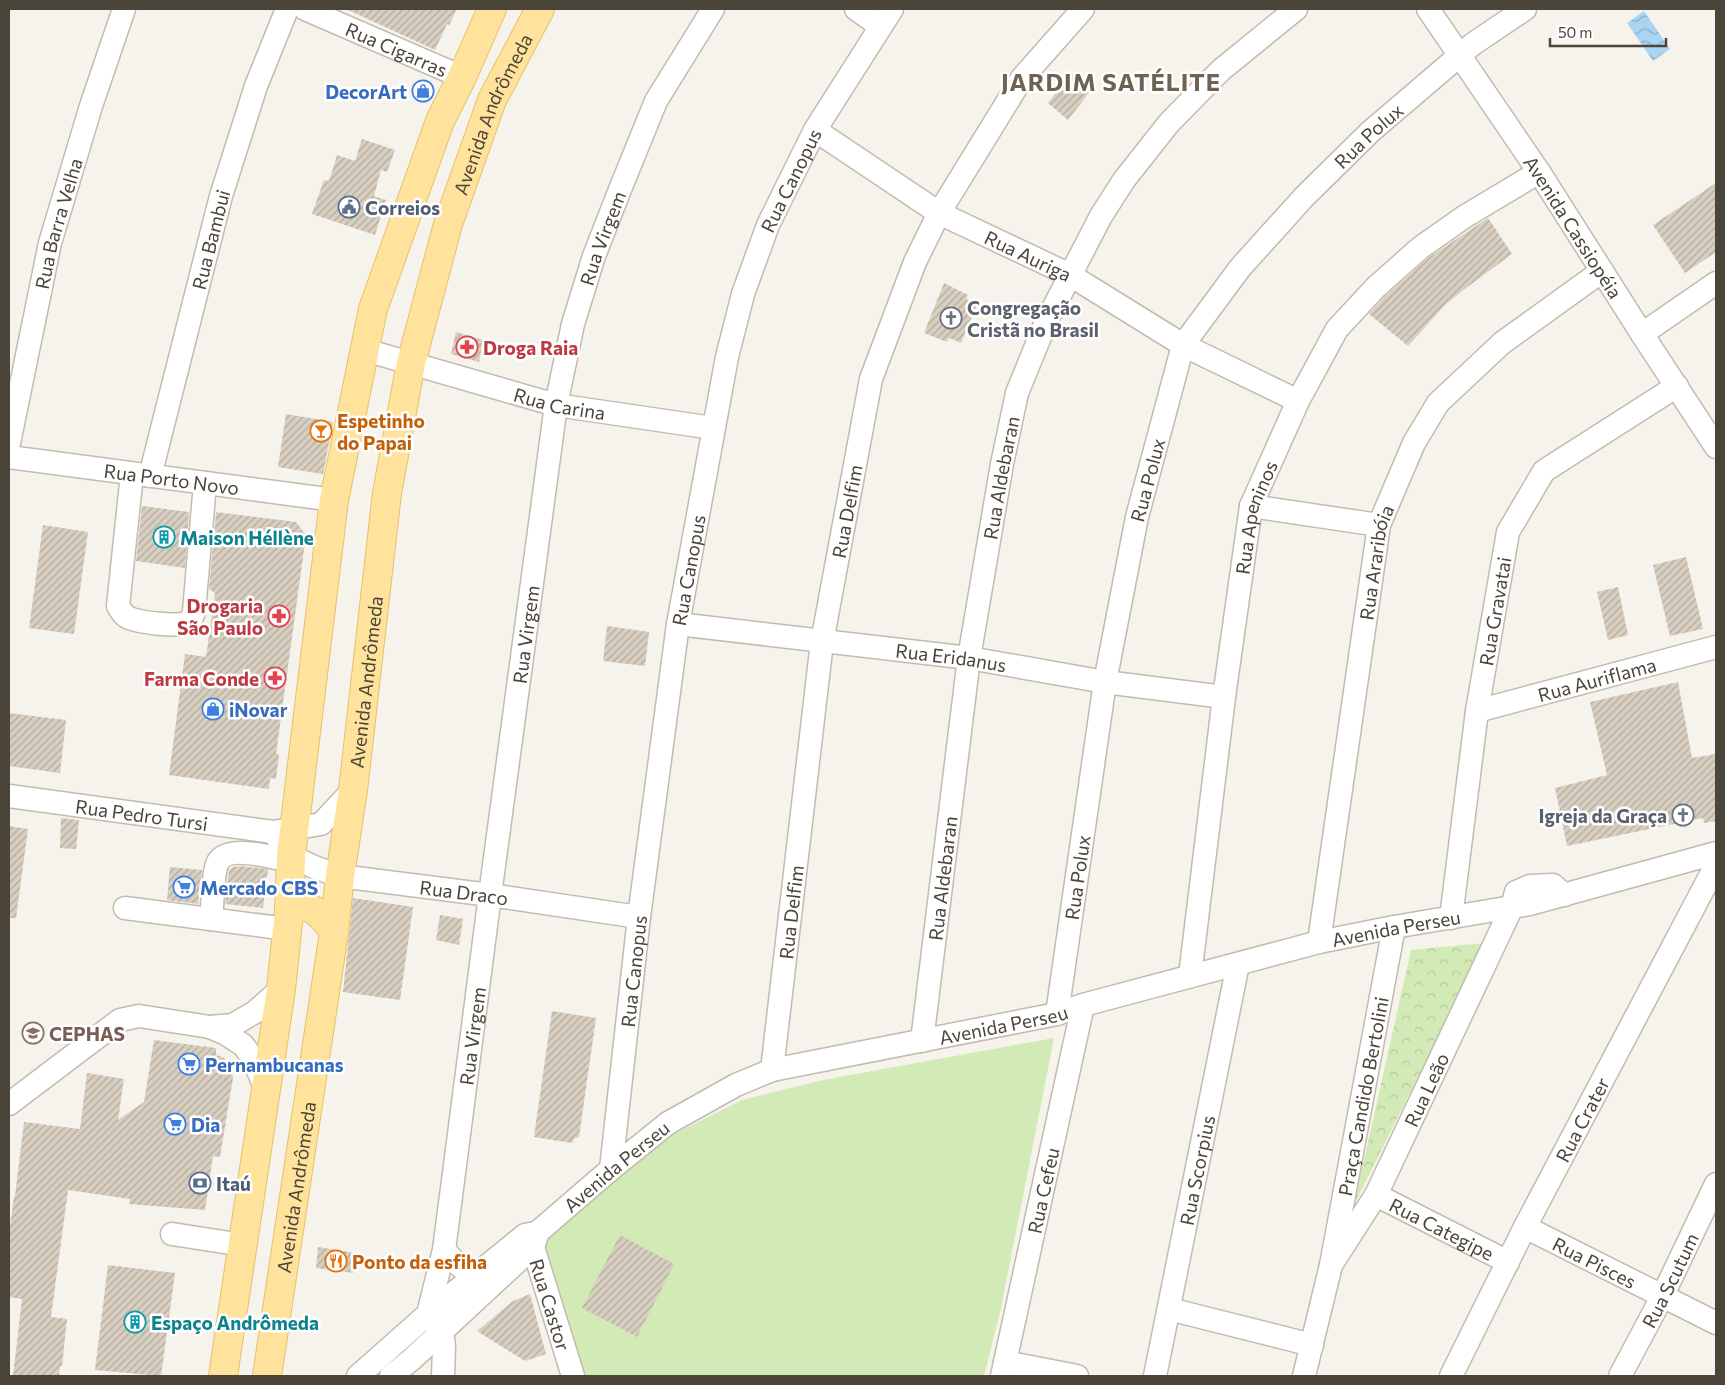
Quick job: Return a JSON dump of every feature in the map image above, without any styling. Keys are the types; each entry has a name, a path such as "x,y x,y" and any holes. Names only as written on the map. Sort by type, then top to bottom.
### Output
{"main road":[{"path":"223,1376 282,989 291,858 284,831 334,500 373,309 440,121 492,9"},
{"name":"Avenida Andrômeda","path":"273,1369 353,790 387,493 411,363 448,224 492,100 540,9"},
{"path":"288,920 295,908 304,907 322,915 334,932"}],"street":[{"name":"Rua Barra Velha","path":"9,443 50,243 91,106 124,9"},
{"name":"Rua Bambui","path":"205,483 192,619 187,623 179,625 128,618 121,612 118,606 141,475 221,196 256,86 287,9"},
{"name":"Rua Cigarras","path":"305,9 462,77"},
{"name":"Rua Virgem","path":"435,1322 556,404 573,324 594,256 621,187 656,101 713,9"},
{"path":"856,9 886,18"},
{"name":"Rua Delfim","path":"772,1070 822,642 871,379 916,262 939,213 1022,78 1084,9"},
{"name":"Rua Aldebaran","path":"922,1041 969,658 1002,464 1017,393 1046,322 1101,216 1124,180 1169,124 1221,70 1296,9"},
{"name":"Avenida Cassiopéia","path":"1428,9 1539,172 1716,447"},
{"name":"Rua Polux","path":"1057,1014 1106,682 1136,517 1183,345 1240,268 1304,197 1370,132 1473,44 1525,9"},
{"name":"Rua Canopus","path":"611,1169 640,917 678,624 712,428 727,357 743,294 768,225 815,130 886,18"},
{"name":"Rua Auriga","path":"815,130 939,213 1070,275 1183,345 1298,401"},
{"name":"Rua Apeninos","path":"1190,976 1224,697 1251,506 1298,401 1337,329 1376,287 1420,248 1464,217 1539,172"},
{"name":"Rua Araribóia","path":"1319,942 1379,526 1414,444 1438,403 1502,343 1602,271"},
{"path":"1642,334 1716,283"},
{"name":"Rua Carina","path":"365,350 556,404 712,428"},
{"name":"Rua Gravatai","path":"1451,918 1477,711 1508,532 1544,471 1677,386"},
{"name":"Rua Porto Novo","path":"9,457 334,500"},
{"path":"1251,506 1379,526"},
{"name":"Rua Eridanus","path":"678,624 969,658 1106,682 1224,697"},
{"name":"Rua Auriflama","path":"1477,711 1716,647"},
{"name":"Rua Pedro Tursi","path":"9,796 284,831 322,824 353,790"},
{"name":"Rua Draco","path":"211,919 218,863 222,857 230,853 291,858 340,876 640,917"},
{"path":"1512,907 1516,892 1530,886 1553,885 1564,895 1716,853"},
{"name":"Rua Crater","path":"1451,1376 1525,1227 1716,865"},
{"name":"Avenida Perseu","path":"358,1376 396,1343 435,1322 611,1169 668,1123 736,1085 772,1070 1057,1014 1083,1005 1319,942 1512,907"},
{"name":"Rua Leão","path":"1331,1266 1376,1195 1512,907"},
{"path":"124,908 211,919 288,920"},
{"name":"Praça Candido Bertolini","path":"1304,1376 1331,1266 1394,927"},
{"name":"Rua Scorpius","path":"1154,1376 1238,964"},
{"path":"9,1104 120,1020 139,1016 210,1027 233,1025 255,1012 282,989"},
{"name":"Rua Cefeu","path":"1003,1369 1083,1005"},
{"path":"210,1027 226,1034 243,1045 252,1057 266,1089"},
{"name":"Rua Scutum","path":"1620,1376 1663,1296 1716,1184"},
{"name":"Rua Categipe","path":"1376,1195 1508,1262"},
{"name":"Rua Pisces","path":"1525,1227 1716,1323"},
{"path":"172,1234 243,1245"},
{"name":"Avenida Perseu","path":"391,1376 416,1368 435,1322 473,1276 532,1238"},
{"name":"Rua Castor","path":"532,1238 573,1376"},
{"path":"444,1250 455,1262 473,1276"},
{"path":"1169,1309 1312,1345"},
{"path":"435,1322 444,1346 443,1376"},
{"path":"396,1343 416,1368"},
{"path":"1003,1369 1077,1376"}],"green space":[{"path":"1485,943 1354,1205 1411,950"},
{"path":"1054,1038 1001,1308 984,1376 584,1376 542,1236 674,1134 742,1100 823,1080"}],"water":[{"path":"1644,11 1670,49 1653,61 1627,23"}],"building":[{"path":"346,9 457,9 449,25 447,24 435,50"},
{"path":"1071,74 1091,90 1068,120 1048,103"},
{"path":"362,139 395,150 387,172 381,170 374,196 386,200 375,235 312,214 324,180 329,181 337,155 355,161"},
{"path":"1716,183 1716,252 1685,273 1653,225"},
{"path":"1488,218 1512,254 1445,305 1408,346 1369,314 1385,296 1428,258"},
{"name":"Congregação Cristã no Brasil","path":"944,283 968,295 966,299 977,304 961,343 949,338 947,342 924,333"},
{"name":"Droga Raia","path":"456,332 483,340 479,362 451,354"},
{"path":"286,414 333,422 323,474 278,467"},
{"name":"Maison Héllène","path":"142,506 189,512 185,568 136,561"},
{"path":"216,512 296,522 306,535 276,754 279,754 276,779 270,778 269,789 169,775 185,654 206,657 215,593 209,589"},
{"path":"43,525 88,532 74,634 29,628"},
{"path":"1686,557 1703,629 1670,636 1653,565"},
{"path":"1618,587 1628,635 1608,640 1597,592"},
{"path":"607,626 649,632 645,666 603,661"},
{"path":"1678,682 1692,758 1716,754 1716,821 1704,823 1703,818 1567,846 1555,788 1607,775 1590,702"},
{"path":"9,713 66,720 60,773 9,766"},
{"path":"61,818 79,820 76,849 60,848"},
{"path":"9,826 28,829 16,918 9,918"},
{"path":"240,866 268,869 263,908 225,904 229,870"},
{"name":"Mercado CBS","path":"170,867 202,870 198,904 167,900"},
{"path":"353,898 413,907 400,1000 343,992"},
{"path":"440,915 463,919 459,945 436,940"},
{"path":"552,1011 596,1018 579,1137 575,1138 572,1143 534,1137"},
{"path":"154,1040 216,1048 216,1055 224,1058 232,1070 233,1078 220,1157 213,1156 205,1210 129,1204 130,1199 68,1190 51,1317 67,1319 62,1366 60,1366 59,1376 13,1376 22,1299 9,1297 9,1234 24,1122 80,1129 87,1073 124,1079 118,1120 144,1102"},
{"path":"620,1235 674,1264 637,1337 582,1308"},
{"name":"Ponto da esfiha","path":"318,1247 355,1253 353,1273 316,1268"},
{"name":"Espaço Andrômeda","path":"108,1265 175,1273 161,1376 95,1370"},
{"path":"530,1294 546,1354 525,1361 477,1331 513,1301"}],"place":[{"name":"DecorArt","path":"423,91"},
{"name":"Correios","path":"349,207"},
{"name":"Congregação Cristã no Brasil","path":"951,318"},
{"name":"Droga Raia","path":"467,347"},
{"name":"Espetinho do Papai","path":"321,431"},
{"name":"Maison Héllène","path":"164,537"},
{"name":"Drogaria São Paulo","path":"279,616"},
{"name":"Farma Conde","path":"275,678"},
{"name":"iNovar","path":"213,709"},
{"name":"Igreja da Graça","path":"1683,815"},
{"name":"Mercado CBS","path":"184,887"},
{"name":"CEPHAS","path":"33,1033"},
{"name":"Pernambucanas","path":"189,1064"},
{"name":"Dia","path":"175,1124"},
{"name":"Itaú","path":"200,1183"},
{"name":"Ponto da esfiha","path":"336,1261"},
{"name":"Espaço Andrômeda","path":"135,1322"}],"district":[{"name":"JARDIM SATÉLITE","path":"1111,81"}]}
